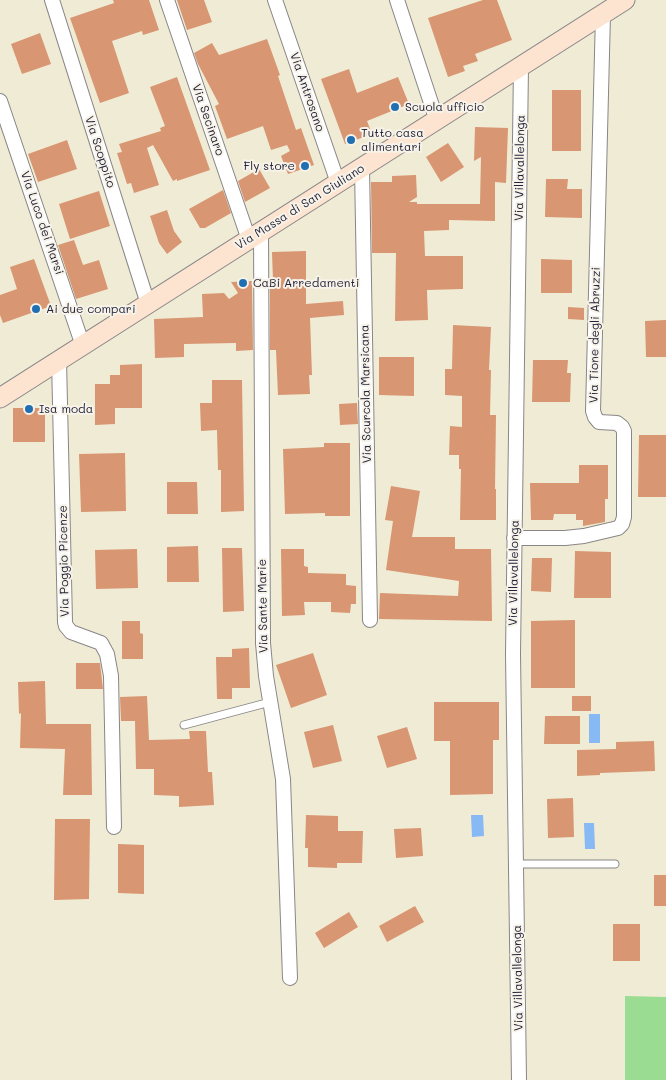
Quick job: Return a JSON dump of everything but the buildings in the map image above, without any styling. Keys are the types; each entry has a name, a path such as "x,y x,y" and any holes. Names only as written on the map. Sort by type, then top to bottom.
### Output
{"street":[{"name":"Via Scoppito","path":"52,0 148,304"},
{"name":"Via Secinaro","path":"168,0 255,236"},
{"name":"Via Antrosano","path":"275,0 338,183"},
{"path":"397,0 437,121"},
{"name":"Via Massa di San Giuliano","path":"0,398 626,0"},
{"name":"Via Tione degli Abruzzi","path":"514,538 584,536 616,529 622,524 624,517 624,431 617,423 598,422 593,411 603,14"},
{"name":"Via Villavallelonga","path":"519,1080 513,654 521,66"},
{"name":"Via Luco dei Marsi","path":"0,101 83,346"},
{"name":"Via Scurcola Marsicana","path":"362,168 370,620"},
{"name":"Via Sante Marie","path":"255,236 263,643 270,702 283,779 290,978"},
{"name":"Via Poggio Picenze","path":"60,360 65,622 71,632 101,643 107,654 111,676 114,827"}],"lane":[{"path":"184,725 270,702"},
{"path":"516,864 615,864"}],"green space":[{"path":"625,996 666,997 666,1080 625,1080"}],"water":[{"path":"589,714 600,714 600,743 589,743"},
{"path":"471,815 483,815 484,836 472,837"},
{"path":"584,823 594,823 595,849 585,849"}],"place":[{"name":"Scuola ufficio","path":"395,107"},
{"name":"Tutto casa alimentari","path":"351,140"},
{"name":"Fly store","path":"305,166"},
{"name":"CaBi Arredamenti","path":"243,283"},
{"name":"Ai due compari","path":"36,309"},
{"name":"Isa moda","path":"29,409"}]}
